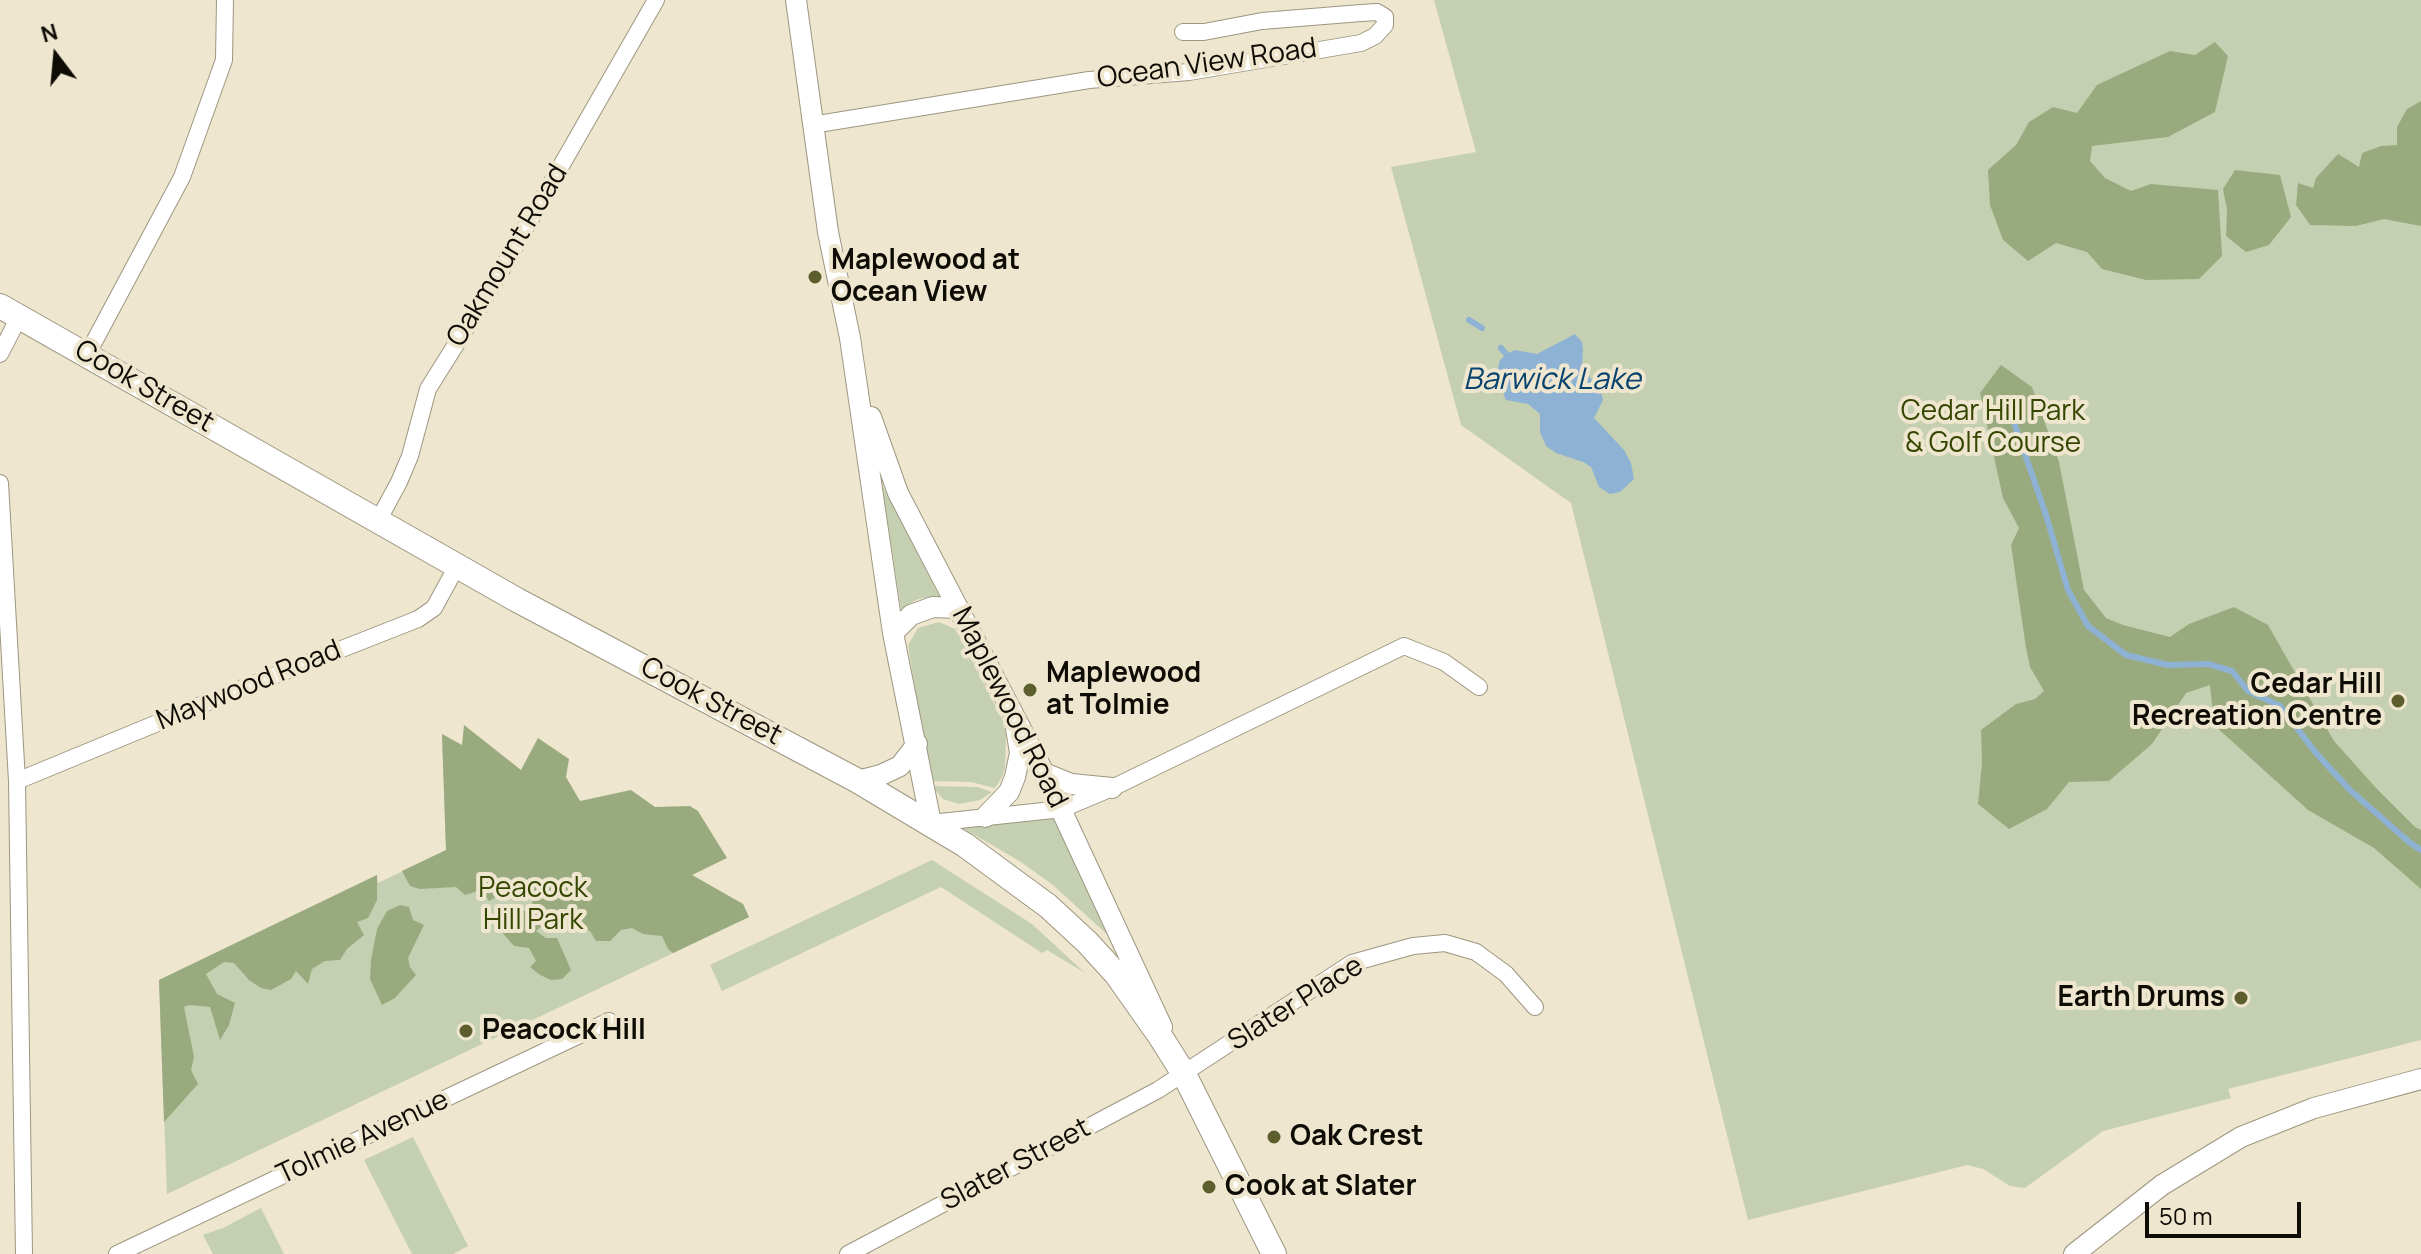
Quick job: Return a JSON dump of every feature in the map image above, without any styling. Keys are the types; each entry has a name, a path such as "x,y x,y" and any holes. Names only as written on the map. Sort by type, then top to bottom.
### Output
{"main road":[{"name":"Cook Street","path":"10,312 517,600 858,781 931,823 1048,906 1117,975 1184,1074 1274,1254"}],"street":[{"path":"87,355 182,177 224,60 225,0"},
{"name":"Oakmount Road","path":"378,521 410,456 428,389 490,290 656,0"},
{"name":"Maplewood Road","path":"796,0 828,232 850,338 890,473 1062,809 1184,1074"},
{"name":"Ocean View Road","path":"812,125 1089,80 1189,72 1361,43 1375,36 1385,25 1385,17 1369,12 1262,21 1204,32 1183,32"},
{"path":"0,354 10,312"},
{"name":"Maplewood Road","path":"850,338 893,633 931,823"},
{"path":"0,483 17,781 24,1254"},
{"name":"Maywood Road","path":"17,781 418,619 434,608 458,564"},
{"path":"893,633 911,615 933,607 957,608"},
{"path":"931,823 1062,809 1112,788 1404,646 1444,662 1479,687"},
{"path":"985,817 1009,792 1015,777 1020,753 1015,716"},
{"path":"858,781 900,766 917,744"},
{"path":"1044,773 1071,784 1112,788"},
{"name":"Slater Place","path":"1184,1074 1352,963 1413,946 1445,943 1476,952 1506,974 1535,1007"},
{"name":"Tolmie Avenue","path":"117,1254 609,1021"},
{"name":"Slater Street","path":"848,1254 1184,1074"},
{"path":"2074,1254 2162,1185 2241,1137 2314,1108 2421,1079"}],"green space":[{"name":"Cedar Hill Park & Golf Course","path":"1434,0 2421,0 2421,1040 2228,1089 2231,1098 2103,1131 2025,1188 2010,1186 1983,1169 1967,1165 1748,1220 1571,503 1461,425 1391,167 1476,152"},
{"path":"2215,42 2228,56 2215,112 2168,137 2092,146 2090,161 2105,178 2131,191 2151,184 2218,190 2222,256 2199,279 2146,280 2102,269 2087,252 2056,243 2028,261 2003,240 1990,205 1988,170 2016,145 2029,122 2053,107 2077,113 2097,85 2170,51 2195,55"},
{"path":"2421,101 2421,226 2384,219 2356,226 2310,225 2296,205 2298,183 2313,188 2316,178 2338,154 2359,167 2362,153 2381,146 2397,145 2397,127 2407,109"},
{"path":"2235,170 2280,175 2291,217 2269,245 2246,252 2226,236 2227,210 2223,189"},
{"path":"2001,365 2032,387 2059,462 2084,590 2106,618 2170,637 2189,624 2234,607 2268,625 2334,741 2377,789 2421,830 2421,889 2374,848 2308,810 2214,725 2210,685 2186,693 2152,744 2109,781 2069,782 2047,809 2009,829 1978,804 1981,730 2016,704 2035,699 2044,691 2030,667 2026,648 2011,545 2019,528 2003,498 1980,393"},
{"path":"882,485 939,596 918,599 901,609"},
{"path":"939,622 955,629 961,638 1003,721 1005,767 995,788 971,782 930,781 908,645 918,628"},
{"path":"464,725 521,770 538,738 569,759 566,777 580,801 631,790 655,807 690,806 698,811 727,858 692,875 743,904 749,917 673,953 662,936 643,934 632,928 621,930 610,941 596,941 590,931 573,930 570,924 563,931 549,920 536,931 546,938 557,938 571,970 562,979 551,980 540,975 530,967 536,961 529,948 514,946 499,929 504,913 514,909 526,911 532,905 534,892 526,886 511,889 489,901 481,890 465,895 456,887 420,889 410,886 402,871 446,850 442,734 462,745"},
{"name":"Peacock Hill Park","path":"442,734 743,904 749,917 167,1194 159,980 377,875 378,883 446,850"},
{"path":"932,786 977,787 992,792 980,800 959,804 943,799"},
{"path":"1054,817 1114,935 1111,938 1053,885 961,827"},
{"path":"932,860 1032,924 1085,973 1047,950 1042,953 941,887 722,991 710,965"},
{"path":"377,875 377,900 368,918 357,922 364,935 347,949 340,960 325,961 312,969 308,984 296,971 291,979 271,990 261,988 234,963 224,962 206,974 217,994 235,1003 229,1025 220,1040 210,1007 184,1007 194,1057 191,1070 198,1084 164,1122 159,980"},
{"path":"400,905 409,907 413,920 424,925 408,958 416,975 395,998 382,1005 370,979 371,960 377,929 387,911"},
{"path":"413,1137 468,1246 453,1254 412,1254 364,1160"},
{"path":"261,1208 284,1254 213,1254 203,1235"}],"water":[{"name":"Barwick Lake","path":"1575,334 1582,342 1582,367 1601,392 1603,400 1594,418 1624,450 1631,463 1634,479 1620,492 1610,494 1599,487 1591,467 1546,446 1540,432 1540,414 1528,404 1506,400 1496,375 1500,360 1507,354 1515,350 1537,354"}],"waterway":[{"path":"1469,320 1482,328"},
{"path":"1501,348 1506,354"},
{"path":"2007,402 2068,590 2088,626 2126,655 2168,665 2208,664 2232,671 2248,691 2280,706 2316,753 2350,790 2421,850"}],"place":[{"name":"Maplewood at Ocean View","path":"815,277"},
{"name":"Maplewood at Tolmie","path":"1030,690"},
{"name":"Cedar Hill Recreation Centre","path":"2398,701"},
{"name":"Earth Drums","path":"2241,998"},
{"name":"Peacock Hill","path":"466,1031"},
{"name":"Oak Crest","path":"1274,1137"},
{"name":"Cook at Slater","path":"1209,1187"}]}
